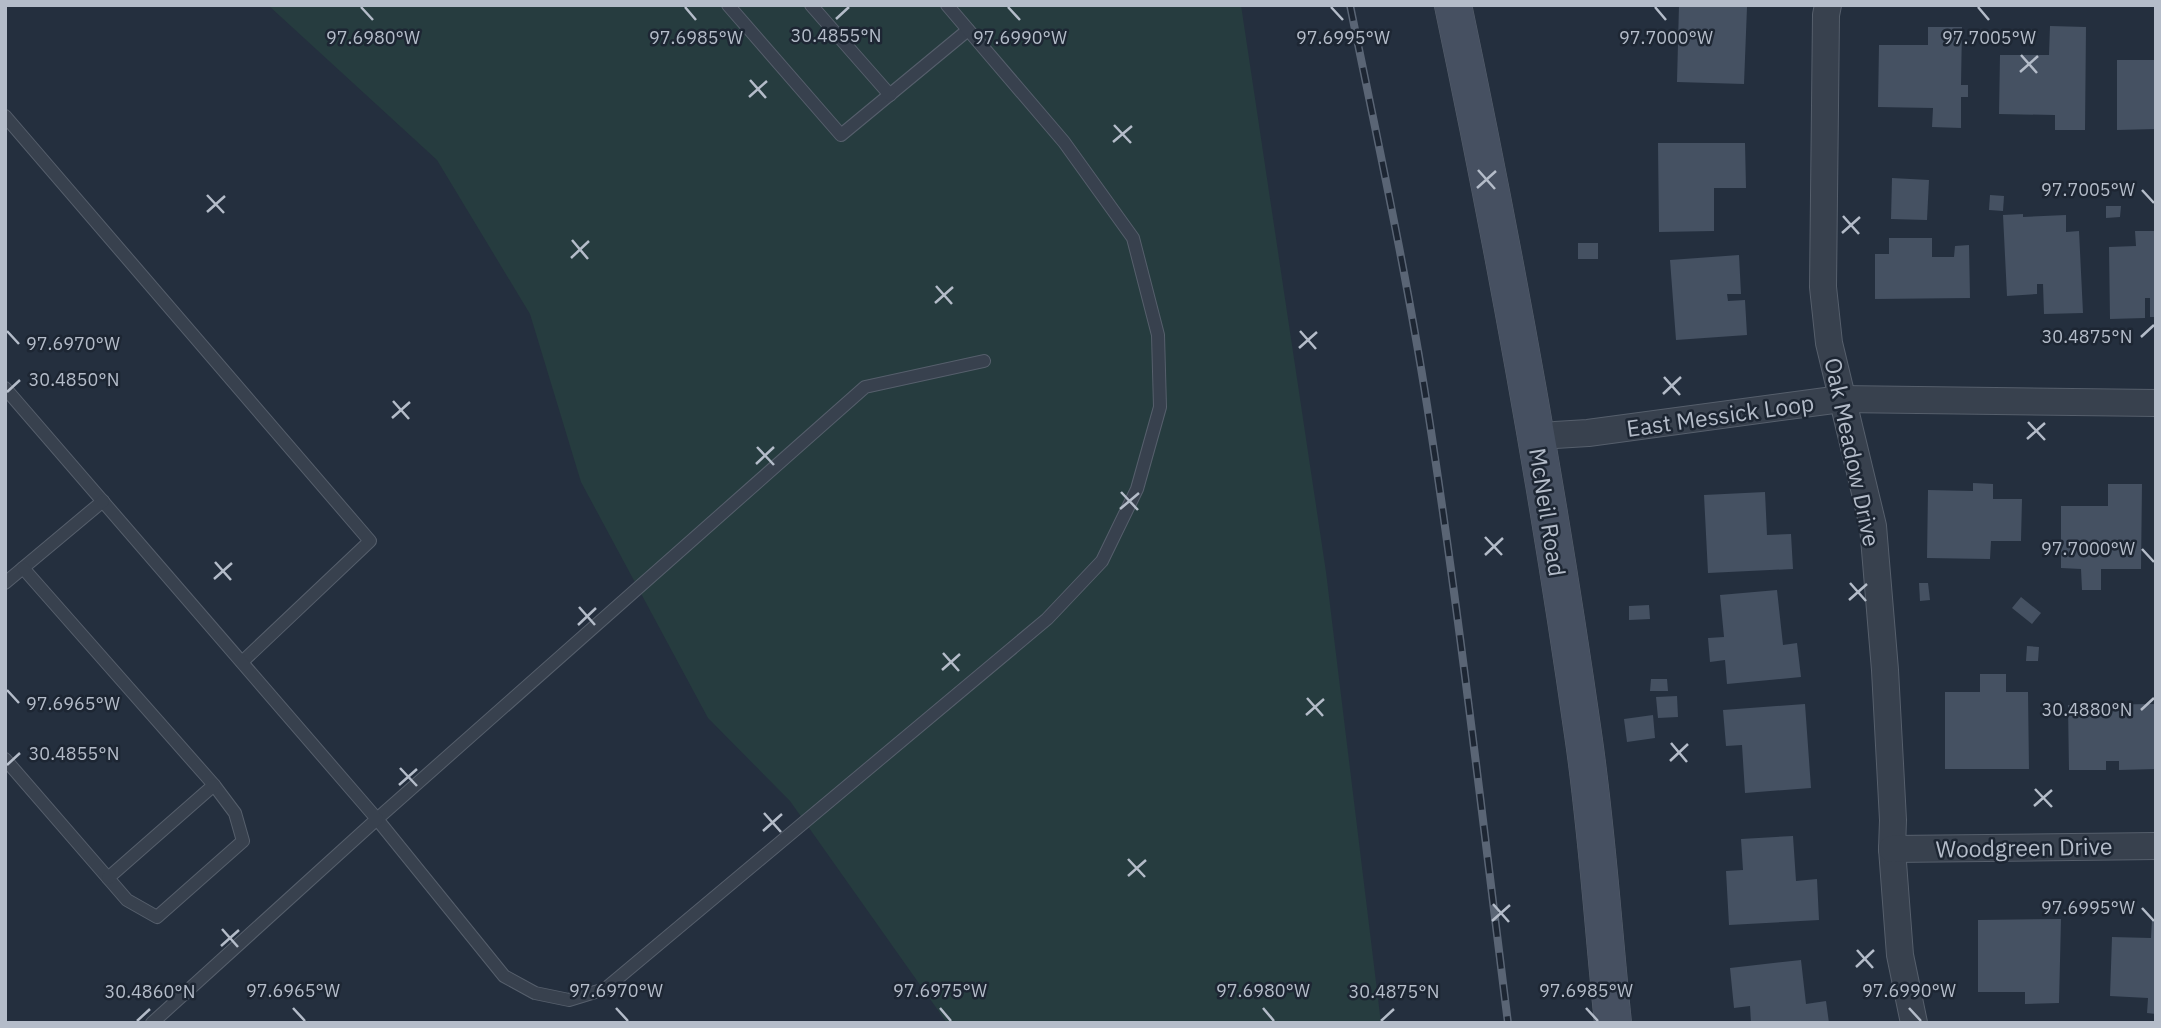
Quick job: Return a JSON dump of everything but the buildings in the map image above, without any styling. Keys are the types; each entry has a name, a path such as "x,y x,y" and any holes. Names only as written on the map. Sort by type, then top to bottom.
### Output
{"main road":[{"name":"McNeil Road","path":"1453,5 1483,144 1537,440 1583,737 1613,1023"}],"street":[{"name":"Oak Meadow Drive","path":"1828,5 1823,287 1829,343 1873,526 1885,670 1894,820 1892,849 1900,955 1914,1023"},
{"name":"East Messick Loop","path":"1537,440 1555,435 1588,433 1841,399 2156,403"},
{"name":"Woodgreen Drive","path":"1892,849 2156,846"}],"lane":[{"path":"728,5 841,135 968,30"},
{"path":"811,5 890,95"},
{"path":"5,388 377,819 504,976 535,993 569,1000 605,989 1047,619 1102,561 1137,489 1160,408 1158,335 1133,238 1064,142 947,5"},
{"path":"5,116 370,541 242,662"},
{"path":"152,1023 377,819 865,387 984,361"},
{"path":"5,583 103,501"},
{"path":"5,759 127,900 157,917 243,841 235,813 214,785 23,568"},
{"path":"108,878 214,785"}],"green space":[{"path":"268,5 1241,5 1326,572 1381,1023 947,1023 790,801 708,718 581,482 530,314 437,160"}],"railway":[{"path":"1350,5 1401,255 1439,482 1508,1023"}]}
